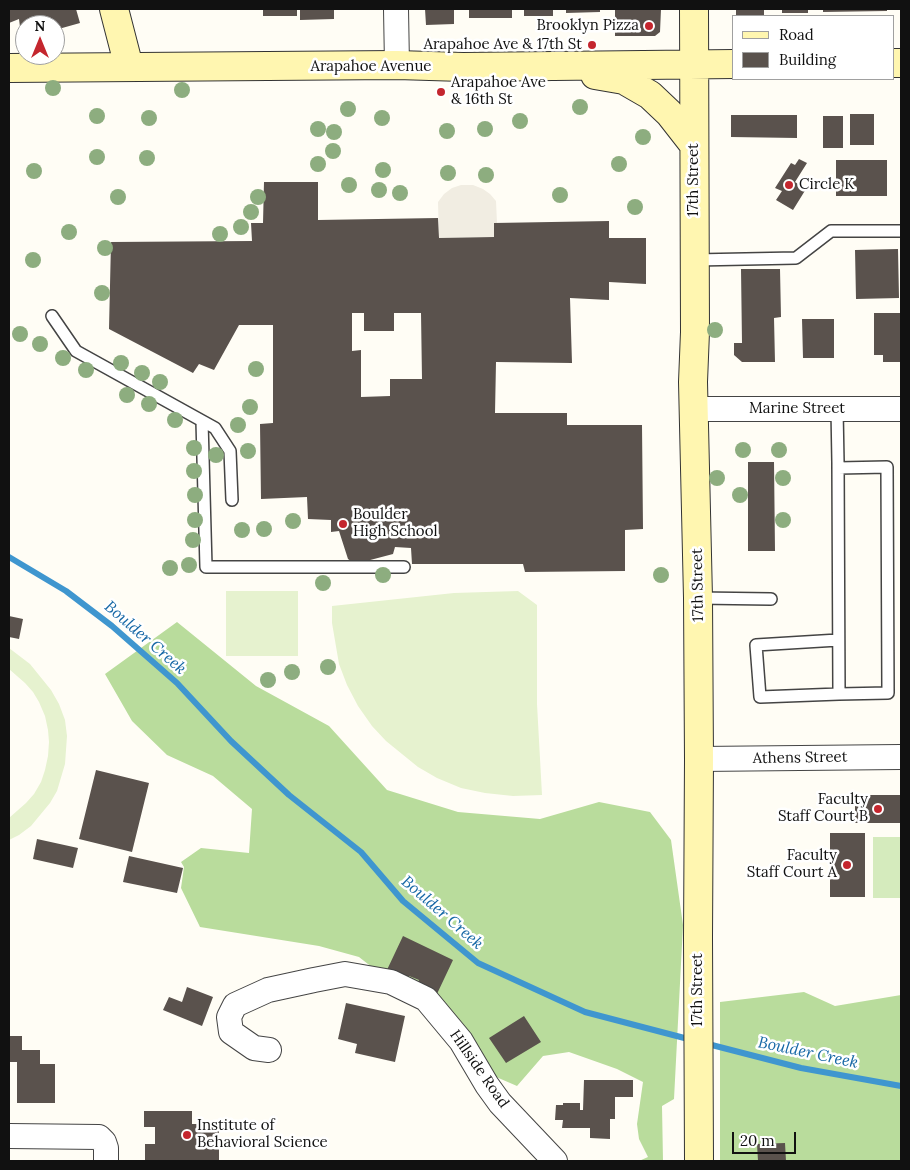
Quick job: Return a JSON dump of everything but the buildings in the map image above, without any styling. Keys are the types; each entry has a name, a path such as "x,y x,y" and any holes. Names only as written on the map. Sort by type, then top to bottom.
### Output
{"street":[{"path":"114,9 129,67"},
{"path":"396,9 397,66"},
{"name":"17th Street","path":"694,9 695,332 693,410 700,759 699,1161"},
{"name":"Arapahoe Avenue","path":"9,68 732,64"},
{"path":"545,66 624,80 650,95 669,113 694,145"},
{"name":"Marine Street","path":"693,410 901,409"},
{"name":"Athens Street","path":"700,759 901,757"},
{"name":"Hillside Road","path":"269,1050 254,1048 231,1032 229,1017 235,1005 268,990 346,974 391,982 426,999 462,1041 487,1085 500,1103 555,1161"},
{"path":"9,1136 99,1137 104,1142 106,1155"}],"lane":[{"path":"695,260 796,258 831,232 901,232"},
{"path":"52,316 76,351 215,428 230,451 232,500"},
{"path":"837,410 839,694"},
{"path":"202,421 206,567 404,567"},
{"path":"838,468 887,467 888,693 760,697 756,645 838,640"},
{"path":"698,598 771,599"}],"green space":[{"path":"226,591 298,591 298,656 226,656"},
{"path":"518,591 537,605 537,704 542,795 513,796 461,788 437,778 418,767 386,741 372,726 358,706 347,685 339,664 332,623 332,606 454,593"},
{"path":"177,622 256,686 329,726 387,790 458,812 540,819 599,802 650,812 671,840 683,925 674,1099 662,1106 663,1161 639,1161 648,1157 639,1139 637,1124 643,1082 617,1069 569,1052 543,1056 517,1086 487,1073 391,982 359,957 319,946 200,927 181,888 184,867 181,862 201,848 249,853 252,809 213,776 167,755 132,721 105,674"},
{"path":"9,648 30,664 51,690 65,720 67,736 65,764 57,791 50,803 31,826 9,840 9,818 34,794 41,782 48,756 49,742 45,716 39,702 25,683 9,669"},
{"path":"873,837 901,837 901,898 873,898"},
{"path":"804,992 835,1006 901,995 901,1161 720,1161 720,1002"}],"shaded area":[{"path":"461,185 473,185 483,189 496,201 497,223 494,224 494,237 439,238 438,202 452,188"}],"waterway":[{"name":"Boulder Creek","path":"9,557 66,591 112,626 177,683 231,741 289,795 361,852 403,901 478,963 585,1012 692,1040"},
{"name":"Boulder Creek","path":"704,1043 801,1068 901,1086"}],"place":[{"name":"Brooklyn Pizza","path":"649,26"},
{"name":"Arapahoe Ave & 17th St","path":"592,45"},
{"name":"Arapahoe Ave & 16th St","path":"441,92"},
{"name":"Circle K","path":"789,185"},
{"name":"Boulder High School","path":"343,524"},
{"name":"Faculty Staff Court B","path":"878,809"},
{"name":"Faculty Staff Court A","path":"847,865"},
{"name":"Institute of Behavioral Science","path":"187,1135"}]}
